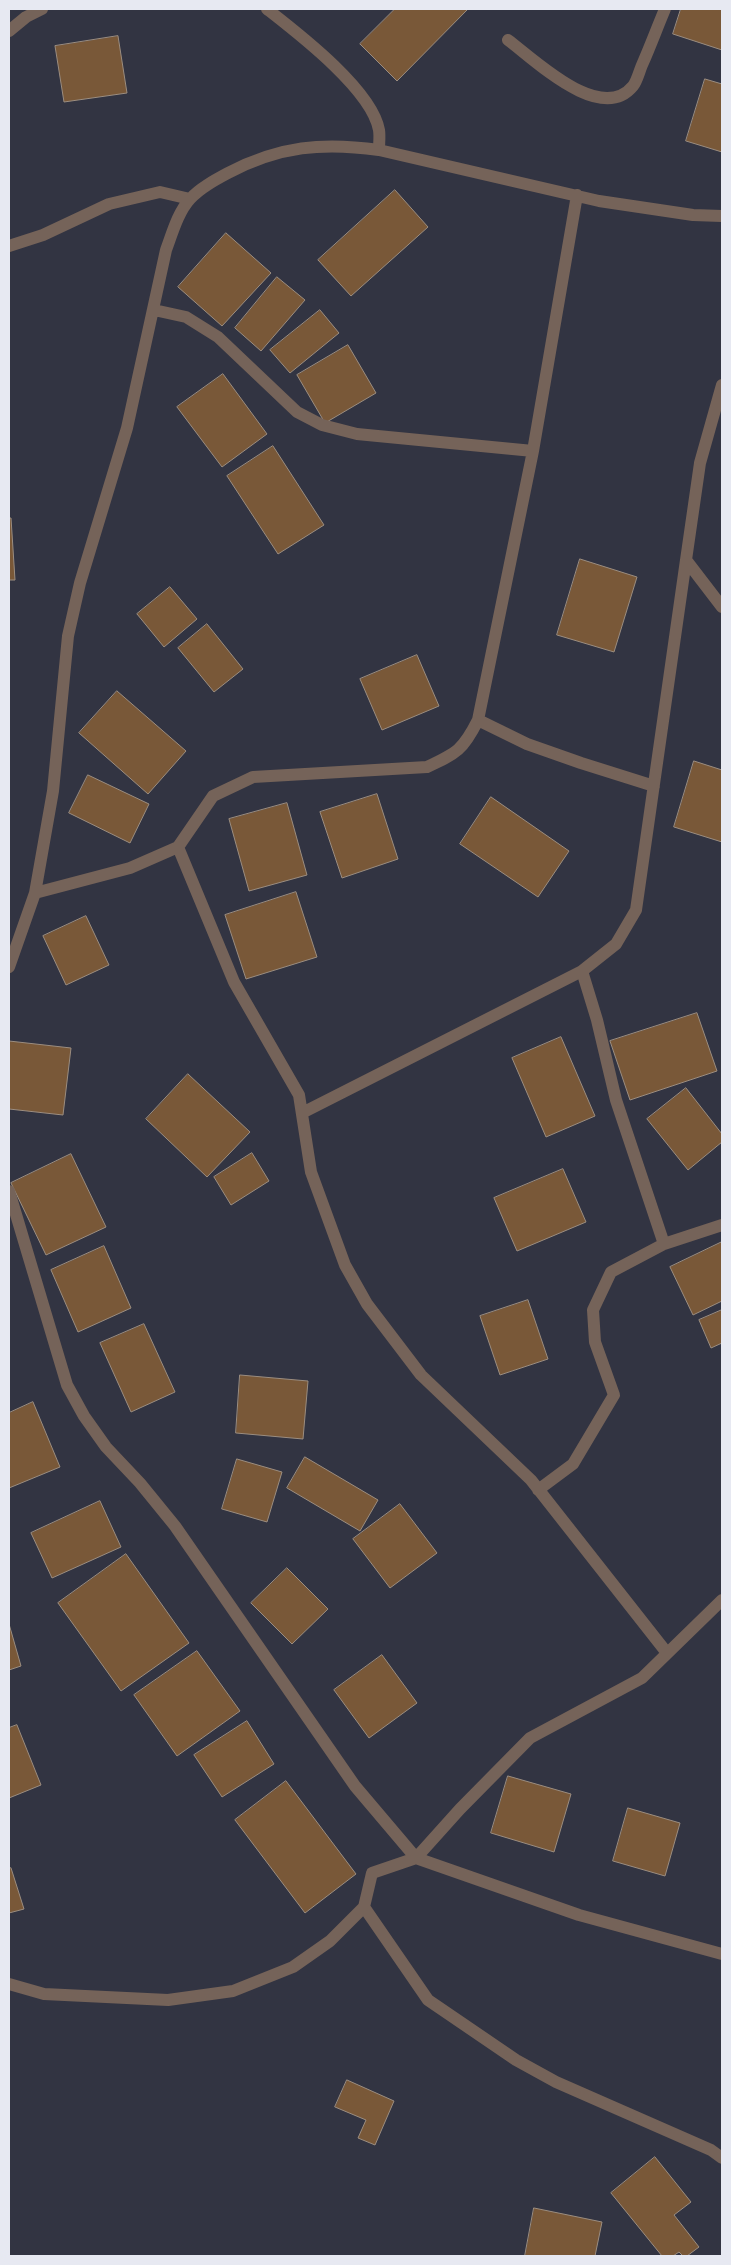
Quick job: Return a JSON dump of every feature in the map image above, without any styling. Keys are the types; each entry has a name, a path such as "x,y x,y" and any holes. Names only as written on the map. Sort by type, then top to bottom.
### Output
{"street":[{"path":"9,31 26,17 42,9"},
{"path":"267,9 353,84 372,110 379,130 379,150"},
{"path":"508,40 571,87 594,97 616,97 633,86 665,9"},
{"path":"9,967 35,893 53,791 68,636 80,583 127,428 166,250 176,224 190,199 215,180 241,166 283,150 310,146 346,145 379,150 599,201 693,215 722,216"},
{"path":"9,246 43,235 109,204 160,192 190,199"},
{"path":"35,893 130,868 178,847 213,796 253,777 428,767 448,757 466,744 478,720 533,451 577,195"},
{"path":"154,310 186,317 218,337 297,412 322,425 357,434 533,451"},
{"path":"302,1113 582,971 616,944 636,910 700,463 722,385"},
{"path":"686,560 722,607"},
{"path":"478,720 527,744 654,786"},
{"path":"178,847 234,982 300,1095 311,1172 345,1265 367,1304 421,1375 531,1480 667,1653"},
{"path":"582,971 597,1020 616,1100 664,1244"},
{"path":"9,1191 67,1385 84,1416 106,1446 140,1483 175,1526 355,1786 416,1858 579,1915 722,1954"},
{"path":"538,1490 572,1464 614,1395 595,1342 593,1310 611,1272 664,1244 722,1225"},
{"path":"9,1984 44,1994 168,2000 233,1991 293,1968 330,1941 364,1907 372,1874 416,1858 460,1809 530,1738 642,1678 722,1600"},
{"path":"364,1907 428,2000 516,2060 556,2082 711,2150 722,2158"}],"building":[{"path":"395,9 468,9 397,81 360,44"},
{"path":"681,9 722,9 722,50 673,34"},
{"path":"118,36 127,93 64,102 55,46"},
{"path":"705,79 722,84 722,152 686,141"},
{"path":"395,190 428,227 351,296 318,260"},
{"path":"226,233 271,273 222,326 178,287"},
{"path":"277,277 305,300 261,351 235,328"},
{"path":"320,310 339,333 290,373 270,350"},
{"path":"348,345 376,393 325,423 297,375"},
{"path":"223,374 267,434 222,467 177,407"},
{"path":"273,446 324,525 278,554 227,476"},
{"path":"9,518 11,518 15,580 9,580"},
{"path":"580,559 637,577 614,652 557,635"},
{"path":"170,587 197,619 164,647 137,614"},
{"path":"207,624 243,669 214,692 178,648"},
{"path":"417,655 439,706 382,730 360,679"},
{"path":"117,691 186,751 148,794 79,733"},
{"path":"694,761 722,770 722,842 674,827"},
{"path":"88,775 149,804 130,843 69,813"},
{"path":"377,794 398,859 342,878 320,812"},
{"path":"491,797 569,851 538,897 460,844"},
{"path":"287,803 307,875 249,891 229,819"},
{"path":"296,892 317,957 246,979 225,915"},
{"path":"86,916 109,965 66,985 43,936"},
{"path":"697,1013 717,1071 630,1100 610,1041"},
{"path":"561,1037 595,1116 546,1137 512,1058"},
{"path":"9,1041 71,1048 63,1115 9,1109"},
{"path":"188,1074 250,1132 207,1177 146,1119"},
{"path":"686,1088 722,1134 722,1142 688,1170 647,1119"},
{"path":"252,1153 269,1181 231,1205 214,1177"},
{"path":"71,1154 106,1227 46,1255 11,1183"},
{"path":"563,1169 586,1222 517,1251 494,1198"},
{"path":"722,1242 722,1301 693,1315 670,1267"},
{"path":"104,1246 131,1308 78,1332 51,1270"},
{"path":"528,1300 548,1359 500,1375 480,1316"},
{"path":"722,1310 722,1343 711,1348 699,1320"},
{"path":"144,1324 175,1392 131,1412 100,1343"},
{"path":"240,1375 308,1381 303,1439 236,1433"},
{"path":"33,1402 60,1467 9,1488 9,1413"},
{"path":"305,1457 378,1500 360,1531 287,1488"},
{"path":"237,1459 282,1472 267,1522 222,1509"},
{"path":"100,1501 121,1547 52,1578 31,1533"},
{"path":"400,1504 437,1553 390,1588 353,1539"},
{"path":"126,1554 189,1643 121,1691 58,1603"},
{"path":"287,1568 328,1609 292,1644 251,1603"},
{"path":"9,1624 21,1666 9,1670"},
{"path":"197,1651 240,1711 177,1756 134,1695"},
{"path":"382,1655 417,1703 369,1738 334,1690"},
{"path":"247,1721 274,1764 222,1797 194,1755"},
{"path":"17,1725 41,1785 9,1798 9,1728"},
{"path":"508,1776 571,1794 554,1852 491,1833"},
{"path":"286,1781 356,1874 305,1913 235,1820"},
{"path":"628,1808 680,1823 665,1876 613,1861"},
{"path":"11,1868 24,1909 9,1913 9,1869"},
{"path":"347,2080 394,2101 375,2145 358,2138 366,2120 335,2107"},
{"path":"655,2157 691,2202 674,2215 699,2247 687,2256 683,2256 679,2252 673,2256 662,2256 611,2193"},
{"path":"534,2208 602,2222 595,2256 525,2256"}]}
